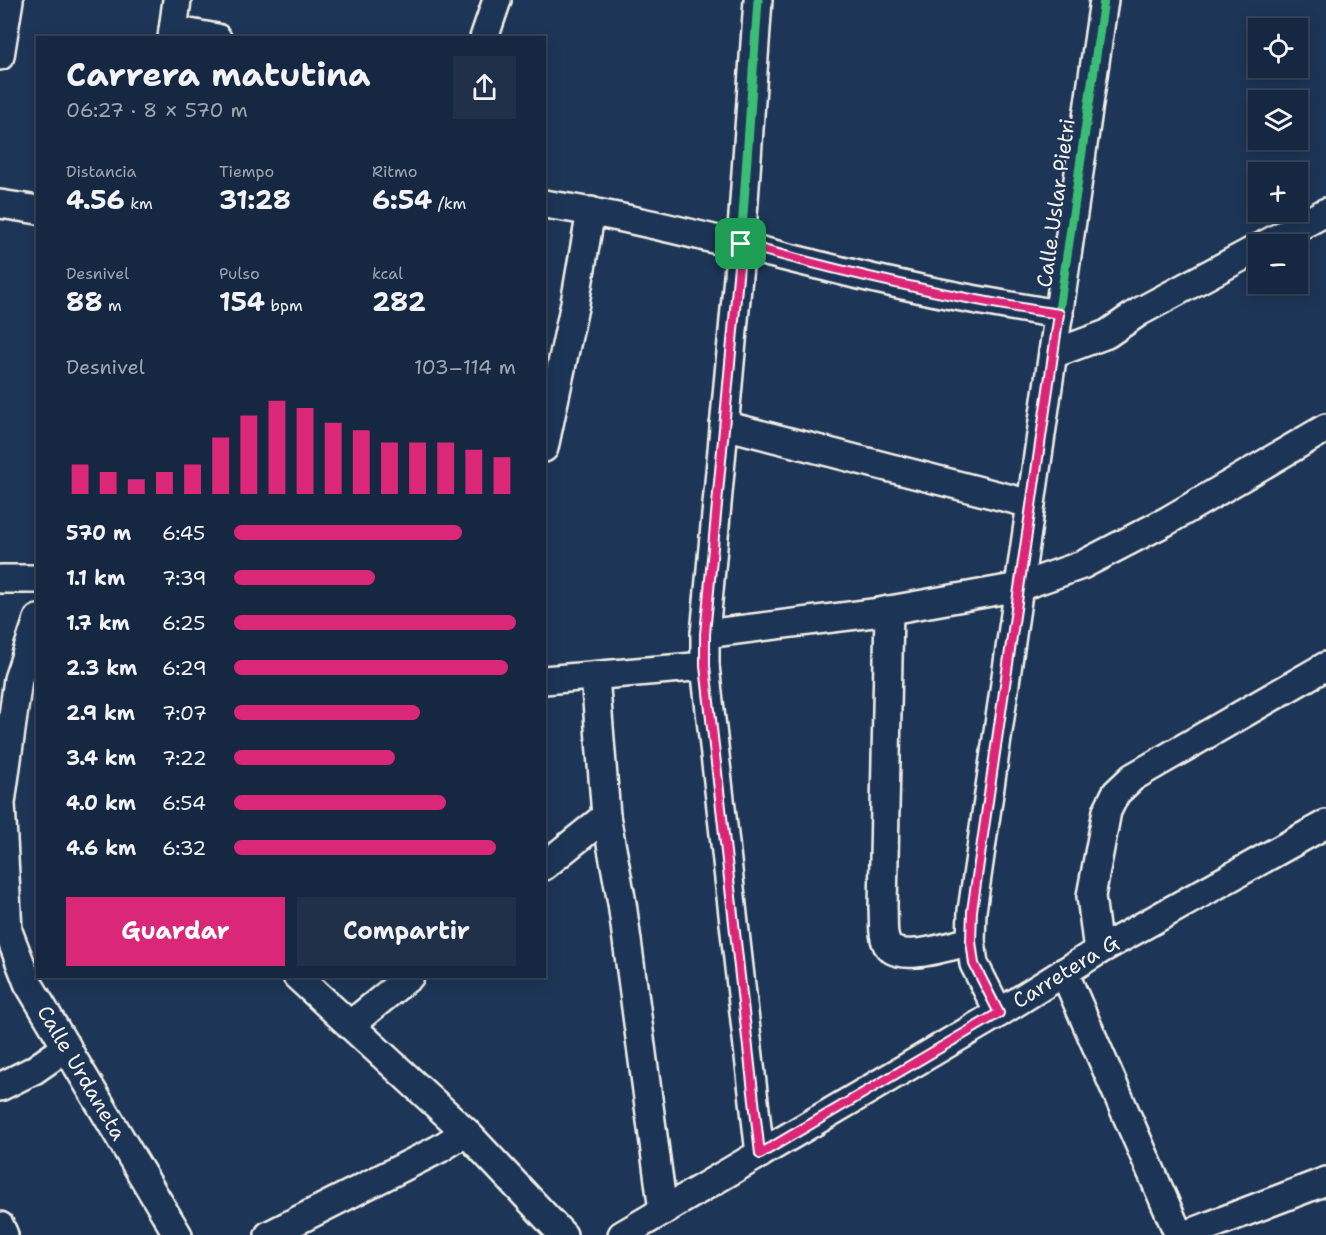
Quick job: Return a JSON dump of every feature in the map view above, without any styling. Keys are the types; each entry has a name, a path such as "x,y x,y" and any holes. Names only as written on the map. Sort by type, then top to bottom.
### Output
{"street":[{"path":"0,56 9,0"},
{"path":"485,36 497,0"},
{"path":"758,0 741,244 705,634 705,666 760,1154"},
{"name":"Calle Uslar Pietri","path":"999,1013 974,964 971,941 972,911 1104,0"},
{"path":"172,1 172,34 194,36"},
{"path":"0,204 36,210"},
{"path":"546,204 591,211 741,244 935,292 1059,314"},
{"path":"546,439 575,303 591,211"},
{"path":"1285,234 1326,212"},
{"path":"1053,354 1107,334 1139,312 1248,254"},
{"path":"724,425 1031,504"},
{"path":"705,634 889,610 1019,587 1082,565 1167,521 1326,428"},
{"path":"0,579 36,579"},
{"path":"889,610 883,908 886,942 896,952 907,955 971,941"},
{"name":"Calle Urdaneta","path":"36,625 18,679 1,803 8,931 67,1047 178,1235"},
{"path":"546,680 705,666"},
{"path":"1098,951 1091,896 1107,811 1116,792 1133,777 1326,666"},
{"path":"595,676 606,816 622,903 663,1211"},
{"path":"546,864 606,816"},
{"name":"Carretera G","path":"622,1235 999,1013 1098,951 1326,824"},
{"path":"1064,972 1179,1235"},
{"path":"299,978 466,1132 563,1235"},
{"path":"350,1026 408,978"},
{"path":"0,1087 34,1070 67,1047"},
{"path":"269,1235 439,1149 466,1132"},
{"path":"1185,1235 1326,1181"},
{"path":"0,1226 4,1235"}],"cycle path":[{"path":"758,0 741,244 705,634 705,666 760,1154"},
{"path":"999,1013 974,964 971,941 972,911 1104,0"}],"route":[{"path":"741,244 947,295 1059,314 972,911 971,941 974,964 999,1013 760,1154 705,666 705,634 741,244"}]}
